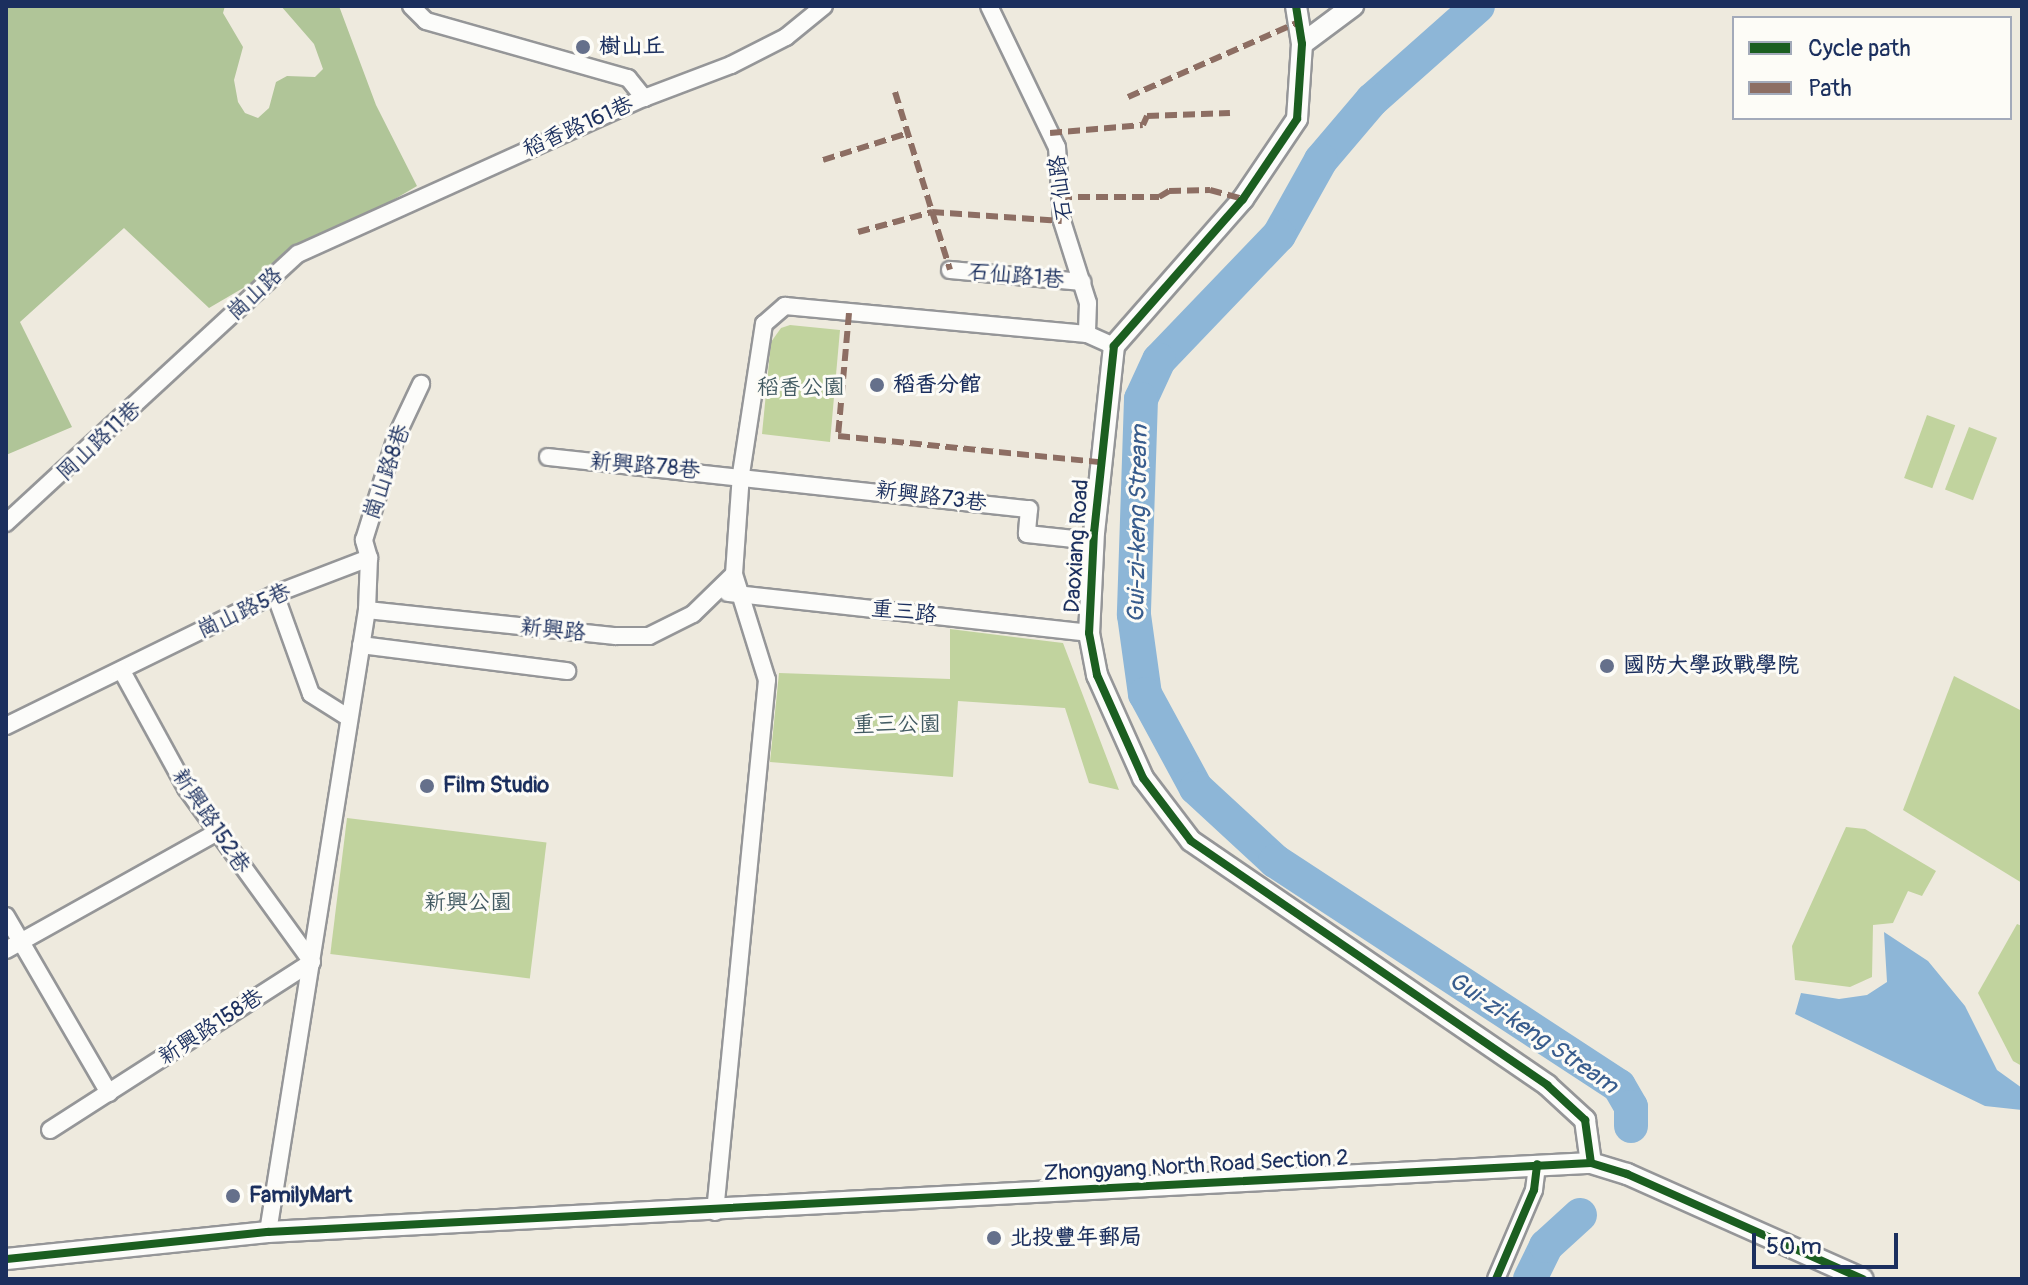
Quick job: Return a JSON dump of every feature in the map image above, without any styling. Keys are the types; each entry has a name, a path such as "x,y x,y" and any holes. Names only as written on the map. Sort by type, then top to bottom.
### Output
{"street":[{"path":"411,6 426,21 628,78 644,98"},
{"name":"稻香路161巷","path":"327,241 644,98 731,65 786,37 824,6"},
{"name":"石仙路","path":"989,6 1057,147 1062,221 1088,303 1087,334"},
{"path":"715,1212 766,705 767,680 737,594 734,574 741,474 764,324 785,306 1087,334 1114,346 1243,199 1283,145 1297,119 1302,44 1296,6"},
{"path":"1302,44 1353,6"},
{"name":"崗山路","path":"189,357 298,254 327,241"},
{"name":"石仙路1巷","path":"950,270 1082,282"},
{"name":"Daoxiang Road","path":"1114,346 1093,541 1089,633 1097,675 1121,738 1160,806 1191,841 1547,1085 1585,1120 1591,1163"},
{"name":"岡山路11巷","path":"6,523 189,357"},
{"name":"崗山路8巷","path":"367,610 369,558 364,540 396,437 421,384"},
{"name":"新興路78巷","path":"548,457 741,474"},
{"name":"新興路73巷","path":"741,474 1029,509 1027,534 1093,541"},
{"name":"崗山路5巷","path":"6,726 87,683 122,671 275,594 369,558"},
{"name":"新興路","path":"367,610 582,634 649,636 693,614 734,574"},
{"name":"重三路","path":"718,592 1089,633"},
{"path":"275,594 311,694 349,718"},
{"path":"268,1232 367,610"},
{"path":"361,645 567,671"},
{"name":"新興路152巷","path":"122,671 215,833 312,962"},
{"path":"14,946 215,833"},
{"path":"6,916 14,946 109,1093"},
{"name":"新興路158巷","path":"50,1130 312,962"},
{"name":"Zhongyang North Road Section 2","path":"6,1259 268,1232 715,1212 1591,1163 1627,1174 1863,1279"},
{"path":"1496,1279 1534,1190 1537,1164"}],"green space":[{"path":"6,6 225,6 223,13 243,47 234,80 238,102 245,113 258,118 269,108 276,82 287,76 315,77 323,69 314,44 281,6 339,6 376,105 417,186 209,308 124,228 20,322 72,427 6,455"},
{"name":"稻香公園","path":"790,325 840,330 830,442 762,434 771,342 781,328"},
{"path":"1927,415 1955,425 1932,488 1904,478"},
{"path":"1969,427 1997,438 1973,500 1945,490"},
{"name":"重三公園","path":"950,629 1063,643 1119,790 1089,783 1065,708 958,701 953,777 770,762 779,673 950,679"},
{"path":"1954,676 2022,711 2022,883 1903,810"},
{"name":"新興公園","path":"347,818 547,842 530,978 330,954"},
{"path":"1846,827 1865,829 1936,871 1922,896 1908,891 1893,923 1873,925 1872,977 1850,987 1795,980 1792,946"},
{"path":"2017,924 2022,926 2022,1066 2013,1061 1978,993"}],"water":[{"path":"1884,932 1928,961 1965,1006 1997,1070 2022,1088 2022,1110 1985,1106 1795,1014 1801,993 1839,999 1867,995 1887,982"}],"waterway":[{"name":"Gui-zi-keng Stream","path":"1478,6 1372,100 1321,160 1279,235 1159,360 1141,399 1134,615 1145,694 1196,788 1275,861 1619,1086 1631,1107 1631,1126"},
{"path":"1125,614 1134,611"},
{"name":"Gui-zi-keng Stream","path":"1530,1279 1546,1246 1580,1215"}],"marked path":[{"path":"1128,97 1299,22"},
{"path":"895,92 950,270"},
{"path":"1050,133 1143,125 1147,116 1230,113"},
{"path":"823,160 908,133"},
{"path":"1060,197 1159,197 1169,191 1210,190 1243,199"},
{"path":"858,232 932,212 1062,221"},
{"path":"849,313 838,436 1100,462"}],"cycle path":[{"path":"1296,6 1302,44 1297,119 1243,199 1114,346 1094,532 1089,633 1097,675 1143,778 1191,841 1547,1085 1585,1120 1591,1163"},
{"path":"6,1259 268,1232 1591,1163 1627,1174 1863,1279"},
{"path":"1496,1279 1534,1190 1537,1164"}],"place":[{"name":"樹山丘","path":"583,47"},
{"name":"稻香分館","path":"877,385"},
{"name":"國防大學政戰學院","path":"1607,666"},
{"name":"Film Studio","path":"427,786"},
{"name":"FamilyMart","path":"233,1196"},
{"name":"北投豐年郵局","path":"994,1238"}]}
